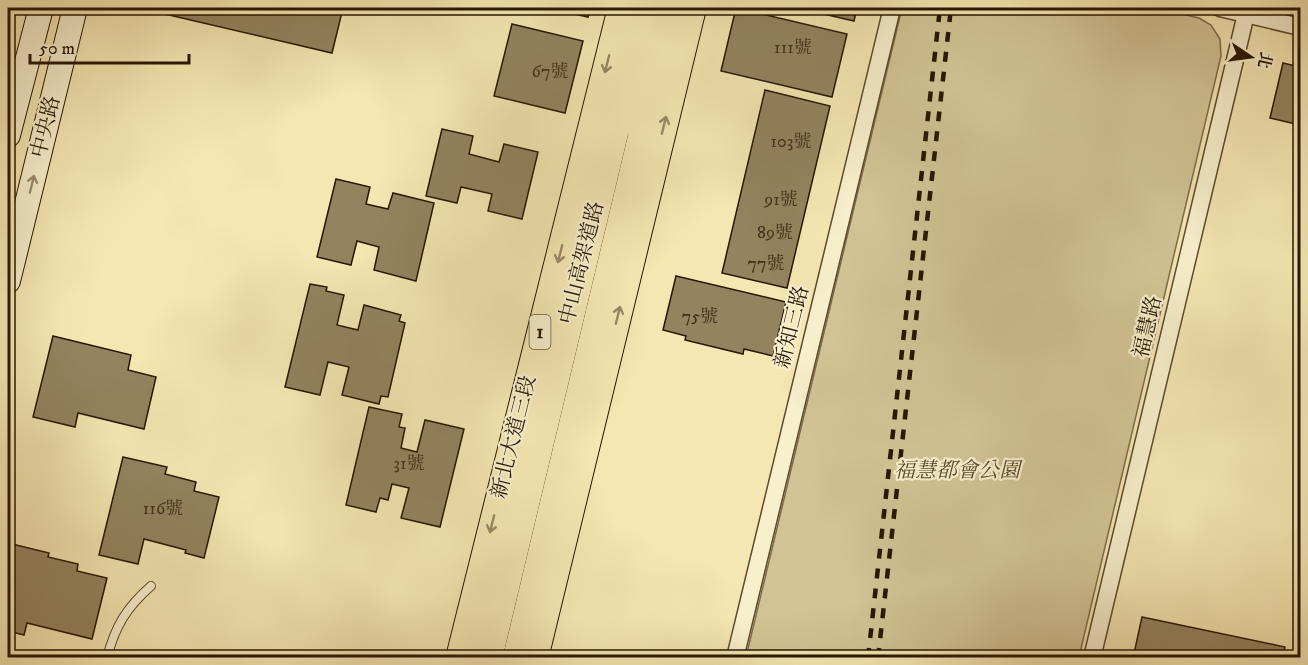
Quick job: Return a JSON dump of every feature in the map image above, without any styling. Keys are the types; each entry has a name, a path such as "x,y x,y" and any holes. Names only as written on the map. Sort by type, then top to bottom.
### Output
{"highway":[{"name":"中山高架道路","path":"486,657 643,8"},
{"name":"中山高架道路","path":"518,657 674,8"}],"main road":[{"name":"新北大道三段","path":"459,657 621,8"},
{"name":"新北大道三段","path":"500,657 659,8"},
{"path":"535,657 693,8"}],"street":[{"name":"中央路","path":"8,135 40,8"},
{"name":"中央路","path":"8,281 75,8"},
{"name":"新知三路","path":"735,657 892,8"},
{"path":"1220,8 1245,10 1300,27"},
{"name":"福慧路","path":"1092,657 1245,10"}],"lane":[{"path":"107,657 120,622 133,602 151,586"}],"green space":[{"name":"福慧都會公園","path":"902,8 1155,8 1199,18 1211,25 1220,39 1221,56 1079,657 746,657"}],"building":[{"path":"139,8 343,8 332,53"},
{"path":"549,8 591,8 588,17"},
{"path":"736,8 847,34 832,97 721,71"},
{"path":"798,8 857,8 854,21"},
{"path":"512,24 583,41 565,113 494,96"},
{"path":"1283,63 1300,67 1300,125 1270,118"},
{"path":"765,90 830,106 787,288 722,273"},
{"path":"442,129 473,136 469,154 499,162 504,144 538,152 522,219 488,211 492,194 461,187 457,203 426,196"},
{"path":"336,179 370,187 366,204 388,209 393,193 434,203 416,281 374,270 379,247 357,241 351,265 317,257"},
{"path":"676,276 786,302 773,356 744,349 743,354 685,340 686,336 663,330"},
{"path":"310,284 327,287 326,291 344,295 337,325 358,330 364,305 401,315 399,321 405,323 388,397 381,396 379,404 342,395 349,367 328,362 320,395 285,387"},
{"path":"53,336 131,355 128,370 156,377 144,429 78,413 75,427 33,417"},
{"path":"369,407 402,414 399,427 405,428 401,448 417,452 425,420 464,429 440,527 401,518 409,488 392,484 388,500 380,498 376,512 346,505"},
{"path":"123,457 167,467 165,474 196,482 194,491 219,497 204,558 185,553 186,550 144,539 138,564 99,555"},
{"path":"8,543 49,553 48,557 78,564 77,571 107,578 92,639 27,623 24,635 8,631"},
{"path":"1142,617 1285,647 1283,658 1133,658"}],"railway":[{"path":"868,658 940,8"},
{"path":"878,658 951,8"}]}
